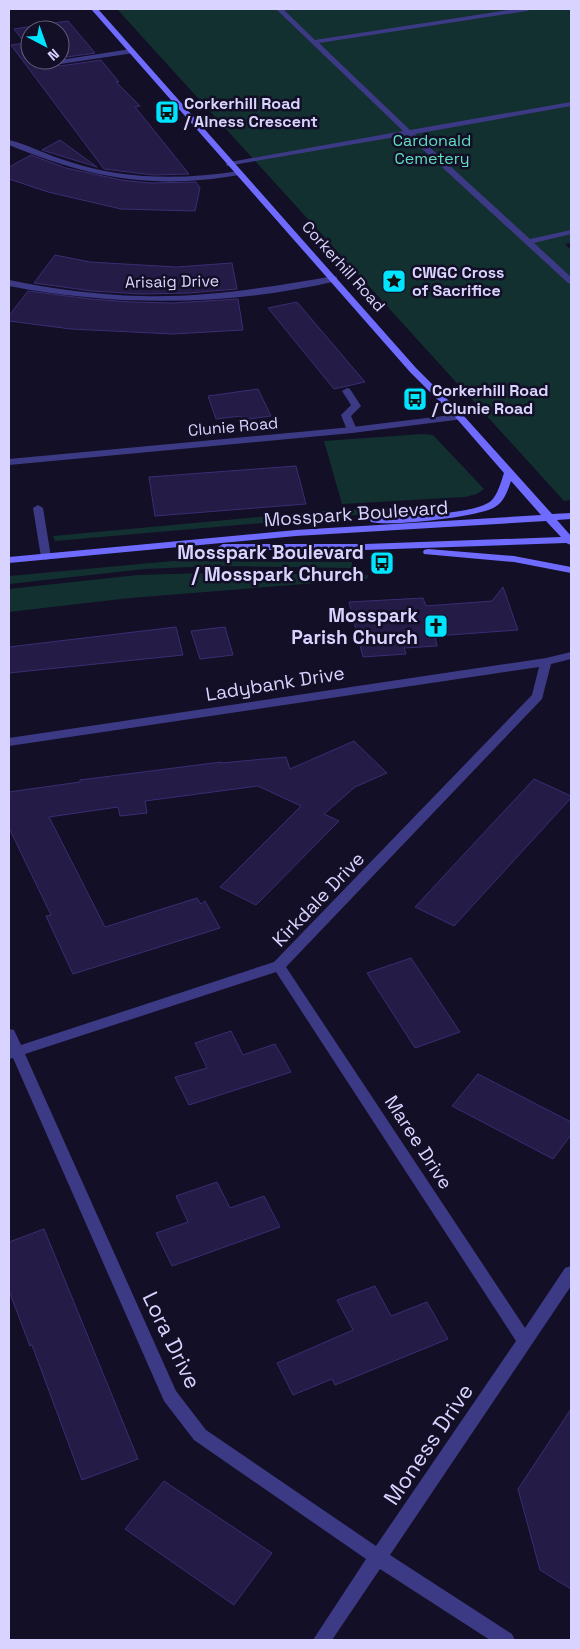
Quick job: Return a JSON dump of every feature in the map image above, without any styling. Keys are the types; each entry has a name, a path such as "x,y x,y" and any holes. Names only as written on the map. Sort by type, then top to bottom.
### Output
{"street":[{"name":"Corkerhill Road","path":"94,9 413,370 460,417 571,541"},
{"path":"279,9 408,132 571,281"},
{"path":"314,42 527,9"},
{"path":"70,60 131,51"},
{"path":"230,164 571,104"},
{"path":"9,142 29,151 95,172 144,180 175,182 212,179 239,174"},
{"path":"528,242 571,232"},
{"name":"Arisaig Drive","path":"9,283 101,296 159,299 243,294 334,279"},
{"path":"347,391 356,406 346,415 352,430"},
{"name":"Clunie Road","path":"9,462 352,430 460,417"},
{"path":"296,533 367,521 460,513 484,508 494,503 500,496 509,473"},
{"path":"38,508 46,556"},
{"name":"Mosspark Boulevard","path":"9,560 296,533 571,516"},
{"name":"Mosspark Boulevard","path":"143,548 365,547 571,541"},
{"path":"365,547 514,559 571,570"},
{"path":"546,662 571,656"},
{"name":"Ladybank Drive","path":"9,742 546,662"},
{"name":"Kirkdale Drive","path":"12,1053 279,966 538,696 546,662"},
{"name":"Maree Drive","path":"279,966 524,1340"},
{"name":"Lora Drive","path":"9,1034 12,1053 170,1396 200,1435 379,1558 506,1640"},
{"name":"Moness Drive","path":"322,1640 571,1273"}],"green space":[{"name":"Cardonald Cemetery","path":"117,9 571,9 571,243 565,244 571,250 571,500 564,501"},
{"path":"422,434 433,435 484,489 477,494 465,497 342,504 324,441"},
{"path":"395,507 390,512 55,541 53,536 323,511"},
{"path":"173,561 352,562 352,568 214,566 145,569 9,584 9,576"},
{"path":"206,573 368,575 367,579 130,598 9,612 9,589 137,575"}],"building":[{"path":"70,23 95,53 70,57"},
{"path":"20,28 20,37 14,29"},
{"path":"20,44 20,57 11,45"},
{"path":"101,60 119,82 116,82 140,106 135,107 189,174 153,175 104,169 30,70 70,70 70,65"},
{"path":"60,140 97,167 42,150"},
{"path":"31,155 66,168 121,180 150,183 196,182 200,188 195,211 121,209 48,192 9,179 9,167"},
{"path":"55,255 90,262 176,267 232,263 237,289 141,294 92,291 34,283"},
{"path":"28,291 132,302 173,303 238,299 243,330 173,334 71,329 9,321 9,316"},
{"path":"297,302 365,382 334,389 268,308"},
{"path":"258,389 271,416 242,420 241,416 216,419 208,396"},
{"path":"296,466 306,504 155,516 149,477"},
{"name":"Mosspark Parish Church","path":"503,587 518,630 435,636 437,646 404,648 406,654 363,657 349,602 423,598 426,606 492,601"},
{"path":"176,627 183,655 9,673 9,647"},
{"path":"225,627 233,655 200,659 191,631"},
{"path":"354,741 387,773 355,787 324,814 339,821 256,905 220,887 301,806 258,786 145,801 147,813 120,816 118,807 49,817 105,927 197,898 201,904 205,901 220,928 73,974 46,916 51,915 9,828 9,792 80,782 80,780 221,762 286,757 290,769"},
{"path":"534,779 571,796 571,798 454,926 415,907"},
{"path":"411,958 460,1032 415,1048 367,973"},
{"path":"231,1031 243,1055 275,1044 291,1072 189,1105 175,1077 207,1068 195,1043"},
{"path":"478,1074 571,1122 571,1135 553,1159 452,1106"},
{"path":"217,1182 230,1208 264,1196 280,1227 172,1266 156,1233 188,1222 176,1196"},
{"path":"44,1229 138,1459 82,1480 32,1345 30,1346 9,1291 9,1242"},
{"path":"375,1286 391,1316 427,1302 448,1339 335,1385 332,1379 293,1395 277,1363 353,1330 337,1300"},
{"path":"571,1409 571,1589 540,1570 518,1489"},
{"path":"164,1481 272,1553 234,1605 125,1529"}],"place":[{"name":"Corkerhill Road / Alness Crescent","path":"167,112"},
{"name":"CWGC Cross of Sacrifice","path":"394,281"},
{"name":"Corkerhill Road / Clunie Road","path":"415,399"},
{"name":"Mosspark Boulevard / Mosspark Church","path":"382,563"},
{"name":"Mosspark Parish Church","path":"436,626"}]}
